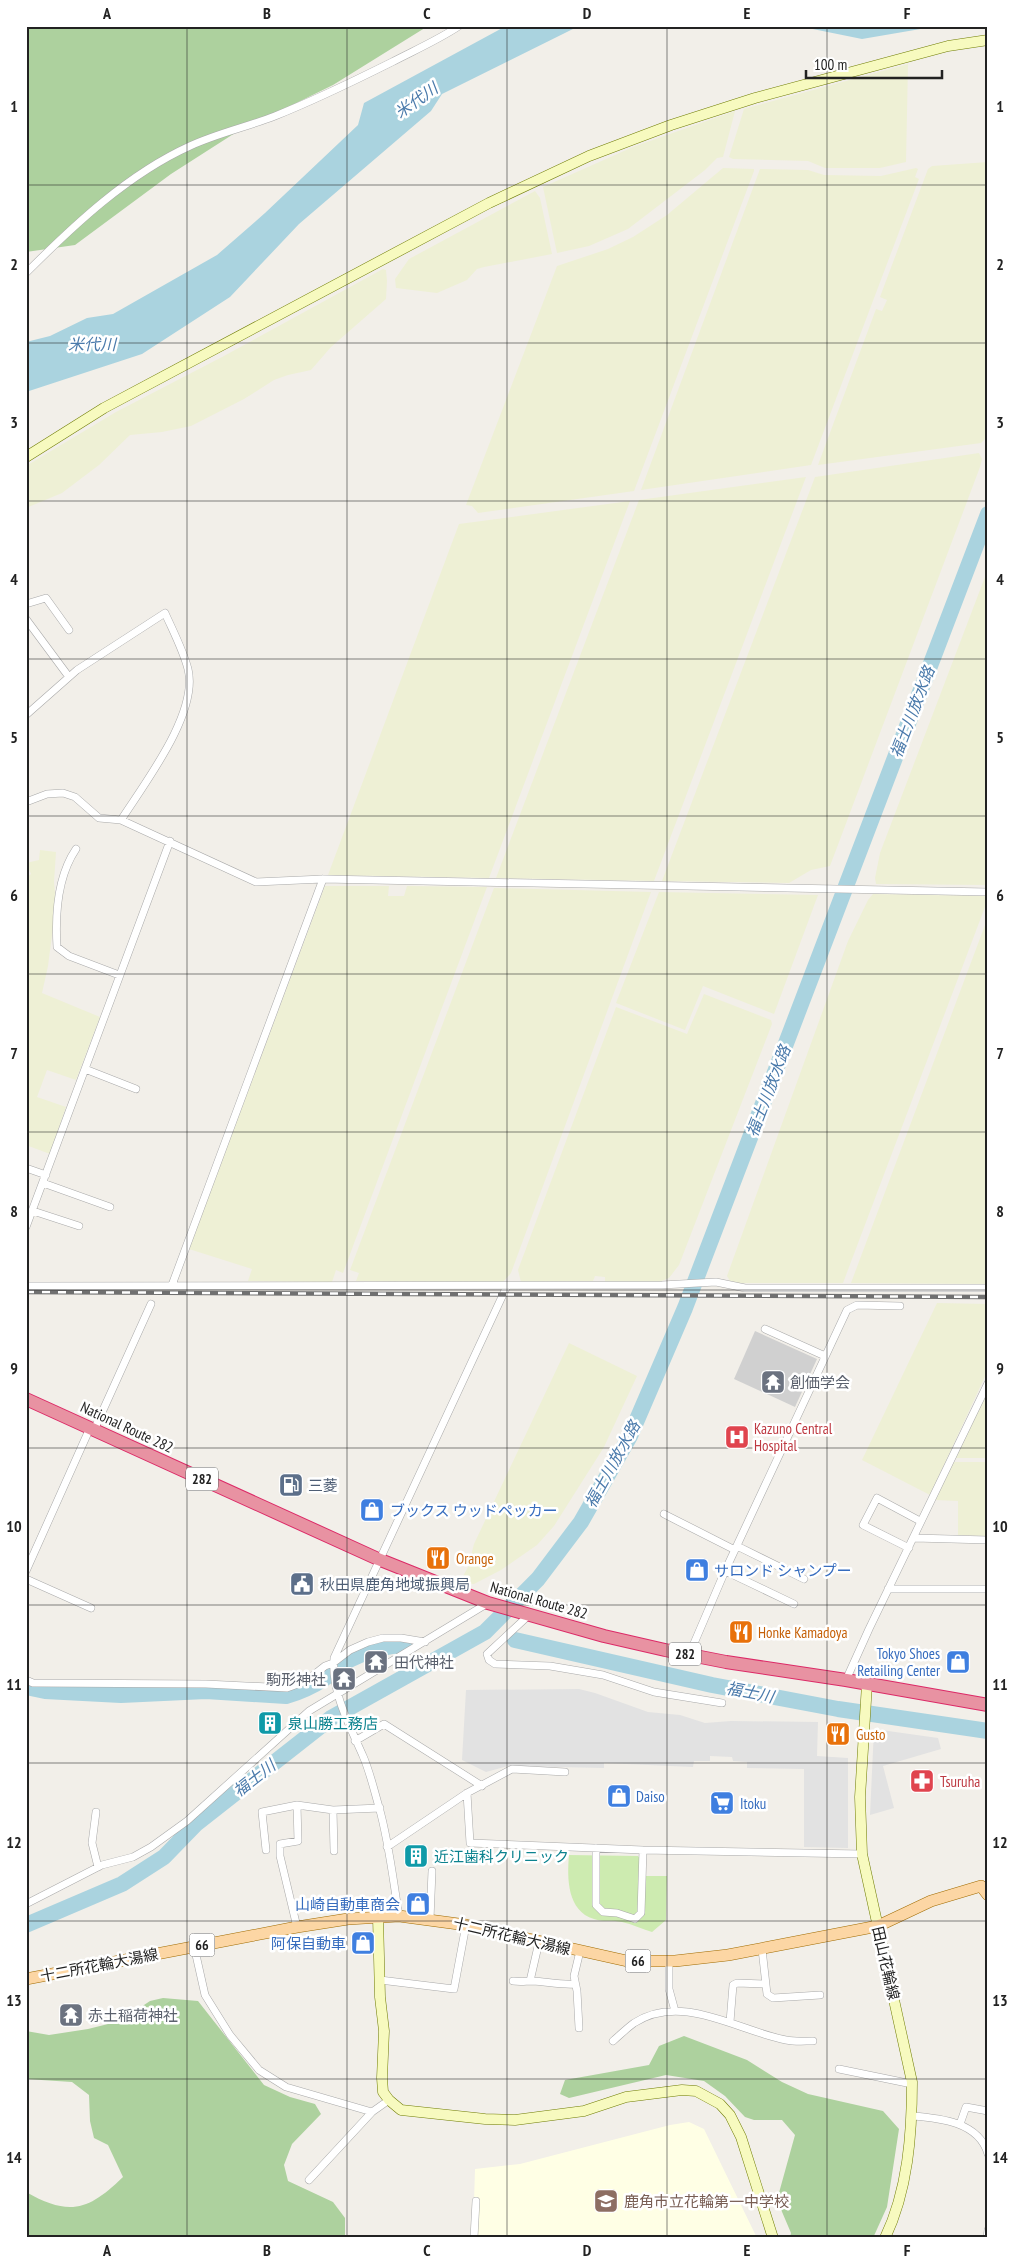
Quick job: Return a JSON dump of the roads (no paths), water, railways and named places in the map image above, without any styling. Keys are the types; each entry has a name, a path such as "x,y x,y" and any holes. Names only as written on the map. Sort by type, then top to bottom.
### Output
{"highway":[{"name":"National Route 282","path":"26,1399 378,1559 488,1603 632,1643 689,1655 988,1705"}],"main road":[{"name":"十二所花輪大湯線","path":"26,1979 297,1927 348,1919 399,1916 466,1925 627,1961 668,1961 762,1948 878,1926 931,1901 985,1888"}],"street":[{"path":"26,272 108,198 148,170 189,146 308,102 379,69 459,26"},
{"path":"26,457 130,394 489,203 589,156 671,125 754,98 948,46 988,40"},
{"path":"26,604 46,598 69,630"},
{"path":"26,715 69,677 165,612 188,670 187,702 170,744 121,820"},
{"path":"26,618 69,677"},
{"path":"26,802 47,794 63,793 76,797 99,818 121,820 256,882 323,879 988,892"},
{"path":"26,1227 170,841"},
{"path":"76,849 66,864 61,879 57,947 69,956 119,975"},
{"path":"172,1285 323,879"},
{"path":"85,1069 136,1089"},
{"path":"26,1168 46,1175"},
{"path":"43,1183 110,1207"},
{"path":"32,1211 78,1226"},
{"path":"26,1286 507,1286 716,1282 745,1288 988,1288"},
{"path":"399,1916 380,1808 363,1756 351,1732 339,1698 333,1665 334,1658 378,1559 501,1303 507,1286"},
{"path":"26,1571 152,1304"},
{"path":"689,1655 736,1548 846,1310 857,1305 900,1306"},
{"path":"765,1329 825,1356"},
{"path":"846,1680 914,1538 920,1521 988,1383"},
{"path":"909,1548 863,1524 876,1498 920,1521"},
{"path":"664,1514 804,1579"},
{"path":"914,1538 988,1540"},
{"path":"726,1571 794,1604"},
{"path":"26,1579 91,1608"},
{"path":"888,1589 988,1589"},
{"path":"26,1904 98,1867 133,1856 151,1847 188,1821 309,1711 339,1698 488,1603"},
{"path":"528,1614 488,1654 489,1660 495,1664 550,1666 595,1674 654,1692 722,1703"},
{"path":"26,1680 33,1682 206,1684 287,1688 306,1681 325,1666 333,1665 350,1650 368,1642 383,1638 401,1638 426,1642"},
{"name":"田山花輪線","path":"867,1684 860,1797 862,1854 909,2063 912,2084 912,2116 903,2190 885,2238"},
{"path":"355,1741 384,1724 482,1786"},
{"path":"388,1847 467,1793 512,1769 565,1772"},
{"path":"467,1793 470,1843 643,1850 862,1854"},
{"path":"266,1850 262,1812 296,1805 333,1810 380,1808"},
{"path":"296,1805 298,1841 280,1844 280,1856 297,1927"},
{"path":"333,1810 334,1851"},
{"path":"96,1812 92,1843 98,1867"},
{"path":"596,1848 596,1905 602,1912 618,1913 635,1919 641,1913 643,1850"},
{"path":"430,1919 432,1870"},
{"path":"378,1917 384,2031 383,2092 401,2110 485,2119 516,2120 584,2111 626,2097 682,2090 696,2091 720,2104 730,2115 741,2137 773,2238"},
{"path":"380,1980 454,1989 466,1925"},
{"path":"530,1981 539,1942"},
{"path":"194,1946 205,1995 230,2036 259,2070 286,2087 372,2112"},
{"path":"762,1948 767,1994 773,1998 820,1995"},
{"path":"579,2028 574,1976 580,1951"},
{"path":"668,1961 669,1989 675,2010"},
{"path":"513,1981 575,1984"},
{"path":"730,2022 733,1985 737,1983 765,1984"},
{"path":"613,2040 634,2023 654,2014 675,2010 730,2022 787,2040 813,2041"},
{"path":"839,2069 912,2084"},
{"path":"309,2180 372,2112 389,2100"},
{"path":"960,2124 966,2107 988,2111"},
{"path":"912,2116 936,2118 960,2124 975,2133 985,2143 988,2154"},
{"path":"474,2238 476,2201"},
{"path":"987,2238 988,2230"}],"water":[{"name":"米代川","path":"506,26 579,26 442,94 431,111 299,224 230,297 142,354 26,392 26,342 50,336 87,318 113,314 217,255 265,213 358,125 364,103"},
{"path":"798,26 938,26 862,39"}],"waterway":[{"name":"福士川放水路","path":"26,1925 122,1884 164,1857 196,1824 331,1718 485,1632 538,1579 581,1522 630,1436 685,1308 988,514"},
{"name":"福士川","path":"515,1640 712,1685 838,1709 988,1731"},
{"name":"福士川","path":"26,1687 45,1691 121,1695 206,1691 286,1696 316,1684 347,1661 361,1654 384,1647 407,1645"}],"railway":[{"path":"26,1292 988,1297"}],"place":[{"name":"創価学会","path":"773,1382"},
{"name":"Kazuno Central Hospital","path":"737,1437"},
{"name":"三菱","path":"291,1485"},
{"name":"ブックス ウッドペッカー","path":"372,1510"},
{"name":"Orange","path":"438,1558"},
{"name":"サロンド シャンプー","path":"697,1570"},
{"name":"秋田県鹿角地域振興局","path":"302,1584"},
{"name":"Honke Kamadoya","path":"741,1632"},
{"name":"田代神社","path":"376,1662"},
{"name":"Tokyo Shoes Retailing Center","path":"958,1662"},
{"name":"駒形神社","path":"344,1679"},
{"name":"泉山勝工務店","path":"270,1723"},
{"name":"Gusto","path":"838,1734"},
{"name":"Tsuruha","path":"922,1781"},
{"name":"Daiso","path":"619,1796"},
{"name":"Itoku","path":"722,1803"},
{"name":"近江歯科クリニック","path":"416,1856"},
{"name":"山崎自動車商会","path":"418,1904"},
{"name":"阿保自動車","path":"363,1943"},
{"name":"赤土稲荷神社","path":"71,2015"},
{"name":"鹿角市立花輪第一中学校","path":"606,2201"}]}
